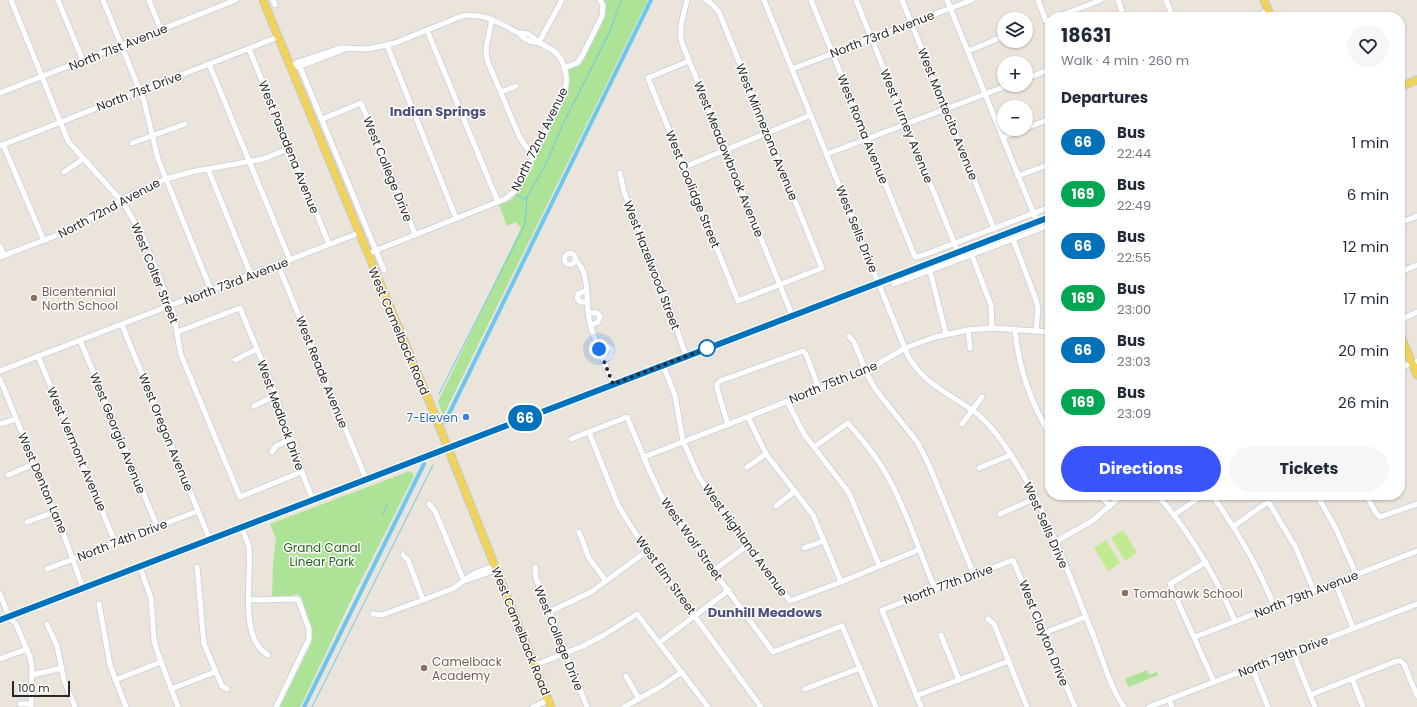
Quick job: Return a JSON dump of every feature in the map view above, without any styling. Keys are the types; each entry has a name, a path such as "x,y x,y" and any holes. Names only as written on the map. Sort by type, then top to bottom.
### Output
{"main road":[{"name":"West Camelback Road","path":"263,0 448,448 550,703"},
{"path":"1264,0 1269,12"},
{"path":"1405,85 1417,80"},
{"path":"0,620 792,315 958,252 970,251 1045,219"},
{"path":"1405,343 1415,362 1417,375"}],"street":[{"name":"West Colter Street","path":"11,0 68,141 121,201 144,239 170,306 181,355 240,497 301,472"},
{"path":"58,0 83,61"},
{"path":"103,0 140,91 158,159 211,290"},
{"path":"149,0 161,30"},
{"path":"539,42 562,0"},
{"path":"291,67 318,58 340,48 368,49 387,45 462,16 474,14 492,19 519,33 525,32 534,37 558,55 564,68 577,63 582,56 602,16 603,5 600,0"},
{"name":"West Meadowbrook Avenue","path":"687,0 680,35 792,315"},
{"name":"West Minnezona Avenue","path":"706,0 719,12 822,268 780,284"},
{"name":"West Sells Drive","path":"764,0 912,363 929,382 942,392 973,410 986,422 1011,455 1036,498 1124,707"},
{"name":"West Roma Avenue","path":"811,0 915,257 954,243"},
{"name":"West Turney Avenue","path":"856,0 958,252"},
{"name":"West Montecito Avenue","path":"902,0 994,228"},
{"path":"948,0 1036,222"},
{"name":"North 73rd Avenue","path":"792,69 972,0"},
{"path":"1038,0 1045,18"},
{"path":"1070,12 1101,0"},
{"path":"1118,0 1122,12"},
{"path":"1166,0 1171,12"},
{"name":"North 71st Avenue","path":"0,94 232,1"},
{"path":"492,19 486,55 520,138 527,148 535,152"},
{"path":"367,254 498,202 427,30"},
{"name":"North 71st Drive","path":"2,145 278,37"},
{"path":"968,51 997,39"},
{"path":"387,45 456,218"},
{"name":"West Pasadena Avenue","path":"249,49 329,244"},
{"name":"West Coolidge Street","path":"690,61 648,78 738,300 780,284"},
{"path":"209,64 290,260"},
{"name":"West Camelback Road","path":"299,64 384,270"},
{"name":"North 72nd Avenue","path":"498,202 514,194 535,152 566,88 564,68"},
{"path":"1033,75 1045,71"},
{"path":"501,92 516,86"},
{"path":"827,154 997,90"},
{"name":"West College Drive","path":"322,119 361,103 415,234"},
{"path":"684,167 811,115"},
{"path":"1033,126 1045,121"},
{"path":"132,143 185,124"},
{"path":"2,145 44,241"},
{"name":"North 72nd Avenue","path":"2,257 68,231 136,192 166,179 208,169 250,162 290,148"},
{"path":"64,172 83,159"},
{"path":"1018,176 1045,166"},
{"path":"208,169 251,275"},
{"name":"West Hazelwood Street","path":"620,173 624,192 667,300 686,356"},
{"path":"954,243 1045,209"},
{"path":"1405,221 1417,216"},
{"path":"894,284 930,271 970,251 1013,239 1045,227"},
{"name":"North 73rd Avenue","path":"0,371 359,233"},
{"path":"1013,239 1036,300 1038,314 1036,331"},
{"path":"0,246 2,257"},
{"path":"970,251 990,305 992,328"},
{"path":"575,260 580,265 587,290 588,313 591,325 613,384"},
{"name":"West Reade Avenue","path":"278,265 366,479"},
{"path":"1405,270 1417,265"},
{"path":"930,271 946,334"},
{"path":"587,290 581,292 577,296 580,302 588,302"},
{"name":"West Medlock Drive","path":"177,332 240,308 276,395 288,440 313,500"},
{"path":"1405,318 1417,312"},
{"path":"588,313 597,313 600,316 598,322 591,325"},
{"name":"West Oregon Avenue","path":"122,325 210,540"},
{"name":"North 75th Lane","path":"644,457 866,371 905,348 946,334 992,328 1045,332"},
{"path":"1015,329 1017,352 1022,375 1039,416 1045,426"},
{"path":"968,330 970,348"},
{"path":"849,336 854,342 876,390 918,443 929,465 974,575"},
{"name":"West Georgia Avenue","path":"80,340 157,526"},
{"path":"599,349 608,346 613,351 611,356 604,360"},
{"path":"234,360 258,349"},
{"path":"728,425 717,384 803,351 806,354 819,389"},
{"name":"West Vermont Avenue","path":"38,356 116,542"},
{"path":"1405,366 1415,362"},
{"name":"West Highland Avenue","path":"663,365 675,396 683,441 704,486 790,601 840,582"},
{"name":"West Denton Lane","path":"0,379 83,588"},
{"path":"254,406 276,395"},
{"path":"962,424 982,397"},
{"path":"787,401 804,434 849,493 879,565"},
{"name":"West Wolf Street","path":"589,432 627,417 663,499 773,652 842,626 860,668"},
{"path":"748,417 766,454 813,516 840,582 918,550"},
{"path":"0,424 16,418"},
{"path":"814,447 848,423 875,456 886,473 934,589"},
{"path":"571,439 589,432"},
{"name":"West Elm Street","path":"589,432 618,505 646,551 696,616 762,707"},
{"path":"272,452 276,446 288,440"},
{"path":"747,467 766,454"},
{"path":"979,468 1011,455"},
{"path":"8,475 34,464"},
{"path":"776,506 795,491"},
{"path":"1000,514 1036,498"},
{"path":"1104,500 1110,506"},
{"path":"1055,542 1092,521 1117,500"},
{"path":"1162,500 1193,540 1206,562 1235,621"},
{"path":"1174,515 1195,500"},
{"path":"1216,500 1234,526 1258,568 1274,606"},
{"path":"1320,500 1336,529 1356,574"},
{"path":"1369,500 1380,517 1417,504"},
{"path":"1234,526 1264,504 1270,503 1296,548 1314,591"},
{"path":"429,504 435,511 464,581"},
{"name":"North 74th Drive","path":"47,568 198,510"},
{"path":"28,522 54,512"},
{"path":"242,527 249,550 248,600 250,627 261,651 268,655"},
{"path":"579,532 589,558 606,581"},
{"path":"804,548 823,541"},
{"path":"714,570 748,545"},
{"path":"549,612 570,603 606,581 646,551"},
{"name":"North 79th Avenue","path":"1195,637 1335,582 1417,552"},
{"path":"403,555 408,560 423,600"},
{"name":"North 77th Drive","path":"916,696 882,610 1013,560"},
{"name":"West Clayton Drive","path":"1013,560 1075,707"},
{"path":"1206,562 1170,584 1214,682"},
{"path":"140,567 151,598 154,640 178,707"},
{"path":"197,567 204,644 222,686 227,689"},
{"name":"West College Drive","path":"535,567 536,578 587,707"},
{"path":"373,614 382,615 423,600 454,588 464,581 489,573 496,568"},
{"path":"1335,582 1353,628"},
{"path":"660,642 729,590"},
{"path":"0,594 10,617 16,624 32,668 31,706 20,704"},
{"path":"248,600 298,600 309,629 309,639 276,707"},
{"path":"99,604 108,657 115,680 126,707"},
{"name":"North 79th Drive","path":"1149,707 1417,604"},
{"path":"535,665 566,653 604,635 637,614 660,642 708,707"},
{"path":"1044,633 1086,617"},
{"path":"988,619 994,624 1028,707"},
{"path":"47,624 55,637 66,686 75,707"},
{"path":"941,635 960,680"},
{"path":"0,659 26,649"},
{"path":"1293,652 1315,707"},
{"path":"921,707 916,696 1009,661"},
{"path":"1310,695 1352,678 1401,661 1417,696"},
{"path":"115,680 161,662"},
{"path":"32,675 62,668"},
{"path":"805,689 860,668 876,707"},
{"path":"1252,668 1268,707"},
{"path":"171,689 215,672"},
{"path":"624,707 682,672"},
{"path":"626,676 639,699"},
{"path":"1352,678 1363,707"},
{"path":"1169,700 1172,707"},
{"path":"533,707 550,703"}],"green space":[{"path":"603,0 648,0 443,416 438,402 521,228 516,222 507,226 499,205 511,200 518,192 565,97 569,85 569,70 581,64 599,30 605,7"},
{"name":"Grand Canal Linear Park","path":"410,471 414,476 354,594 300,707 280,707 312,642 311,627 301,596 296,594 287,597 272,596 276,539 270,524"},
{"path":"1123,530 1137,553 1125,561 1111,538"},
{"path":"1106,540 1120,563 1108,571 1094,548"},
{"path":"1147,670 1149,675 1157,672 1158,675 1129,687 1125,679"}],"waterway":[{"path":"439,394 525,224 527,197 547,162 562,126 610,31 621,0"},
{"path":"445,422 651,0"},
{"path":"514,194 526,199"},
{"path":"304,707 424,464"},
{"path":"312,707 433,465"},
{"path":"383,514 387,505"}],"bus line":[{"name":"66","path":"0,620 1045,219"}],"place":[{"name":"Bicentennial North School","path":"34,298"},
{"name":"7-Eleven","path":"466,417"},
{"name":"Tomahawk School","path":"1125,593"},
{"name":"Camelback Academy","path":"424,668"}],"district":[{"name":"Indian Springs","path":"438,111"},
{"name":"Dunhill Meadows","path":"765,612"}],"route":[{"path":"599,349 613,384 713,346 707,348"}]}
